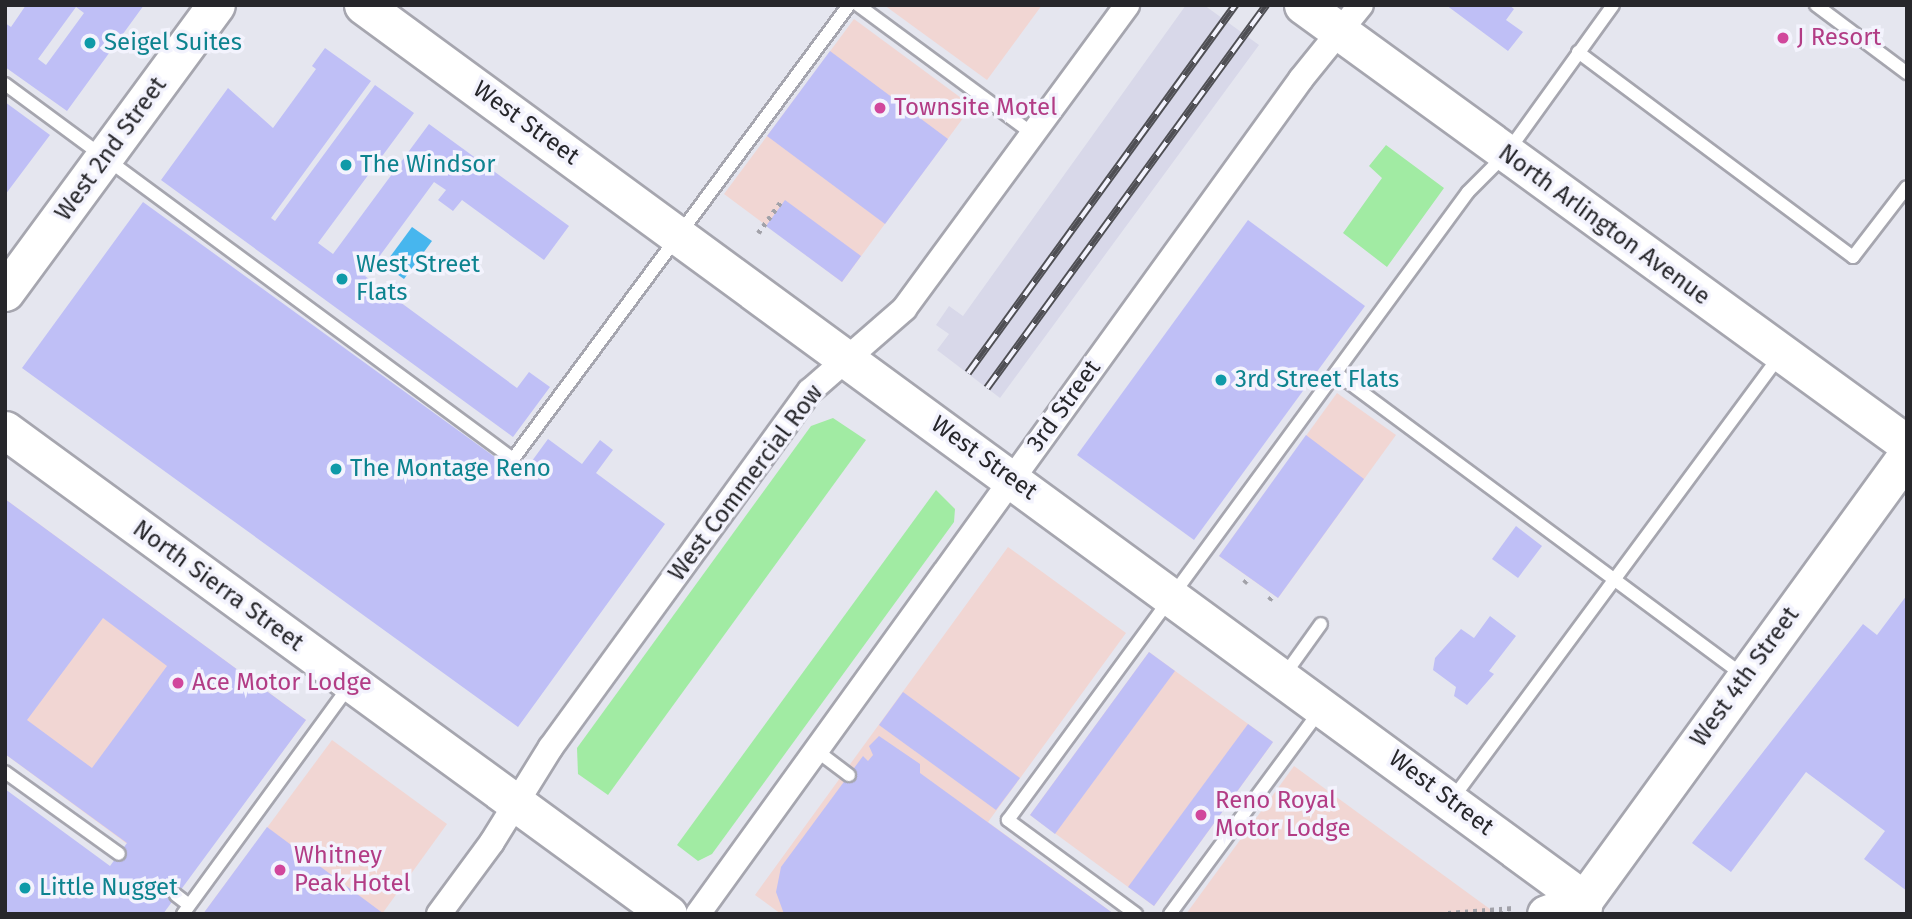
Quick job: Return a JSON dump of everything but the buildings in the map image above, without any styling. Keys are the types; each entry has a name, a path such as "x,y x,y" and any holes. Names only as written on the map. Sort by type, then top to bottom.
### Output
{"main road":[{"name":"West 2nd Street","path":"5,292 216,5"},
{"name":"West Street","path":"363,5 1323,706 1451,801 1589,909"},
{"name":"North Arlington Avenue","path":"1303,5 1350,18 1506,154 1907,444"},
{"name":"North Sierra Street","path":"5,430 668,914"},
{"name":"West 4th Street","path":"1589,909 1746,677 1907,455"},
{"path":"1529,911 1589,909"}],"street":[{"name":"West Commercial Row","path":"439,914 810,391 904,309 1127,5"},
{"name":"3rd Street","path":"698,914 1350,18"}],"lane":[{"path":"5,84 513,459 849,5"},
{"path":"858,5 1033,134"},
{"path":"1136,914 1008,820 1468,192 1506,154 1613,5"},
{"path":"1816,5 1907,73"},
{"path":"1578,52 1853,257 1907,187"},
{"path":"1451,801 1781,354"},
{"path":"1336,373 1746,677"},
{"path":"1283,677 1321,624"},
{"path":"176,895 186,909 351,684"},
{"path":"1170,914 1323,706"},
{"path":"817,751 849,775"},
{"path":"5,772 119,854"}],"path":[{"path":"758,233 782,200"},
{"path":"1244,583 1249,577"},
{"path":"1269,600 1273,594"},
{"path":"1448,913 1529,911"}],"shaded area":[{"path":"884,5 1042,5 987,80"},
{"path":"1186,5 1204,5 1259,45 1000,398 937,350 949,334 936,325 949,306 963,316"},
{"path":"854,19 972,106 842,282 724,194"},
{"path":"1337,393 1396,435 1278,598 1219,556"},
{"path":"5,499 306,720 183,885 5,754"},
{"path":"1008,547 1126,633 988,822 1114,914 781,914 755,895"},
{"path":"1149,652 1273,742 1154,906 1030,815"},
{"path":"332,740 447,824 382,914 203,914"},
{"path":"1294,766 1494,912 1186,914"}],"green space":[{"path":"1386,145 1444,188 1387,267 1343,233 1382,178 1369,166"},
{"path":"833,418 866,440 608,795 578,774 577,748 811,426"},
{"path":"936,490 955,509 954,522 712,854 698,861 677,845"}],"water":[{"path":"412,227 432,241 404,279 384,265"}],"railway":[{"path":"968,373 1235,5"},
{"path":"987,388 1266,5"}],"place":[{"name":"J Resort","path":"1783,38"},
{"name":"Seigel Suites","path":"90,43"},
{"name":"Townsite Motel","path":"880,108"},
{"name":"The Windsor","path":"346,165"},
{"name":"West Street Flats","path":"342,279"},
{"name":"3rd Street Flats","path":"1221,380"},
{"name":"The Montage Reno","path":"336,469"},
{"name":"Ace Motor Lodge","path":"178,683"},
{"name":"Reno Royal Motor Lodge","path":"1201,815"},
{"name":"Whitney Peak Hotel","path":"280,870"},
{"name":"Little Nugget","path":"25,888"}]}
